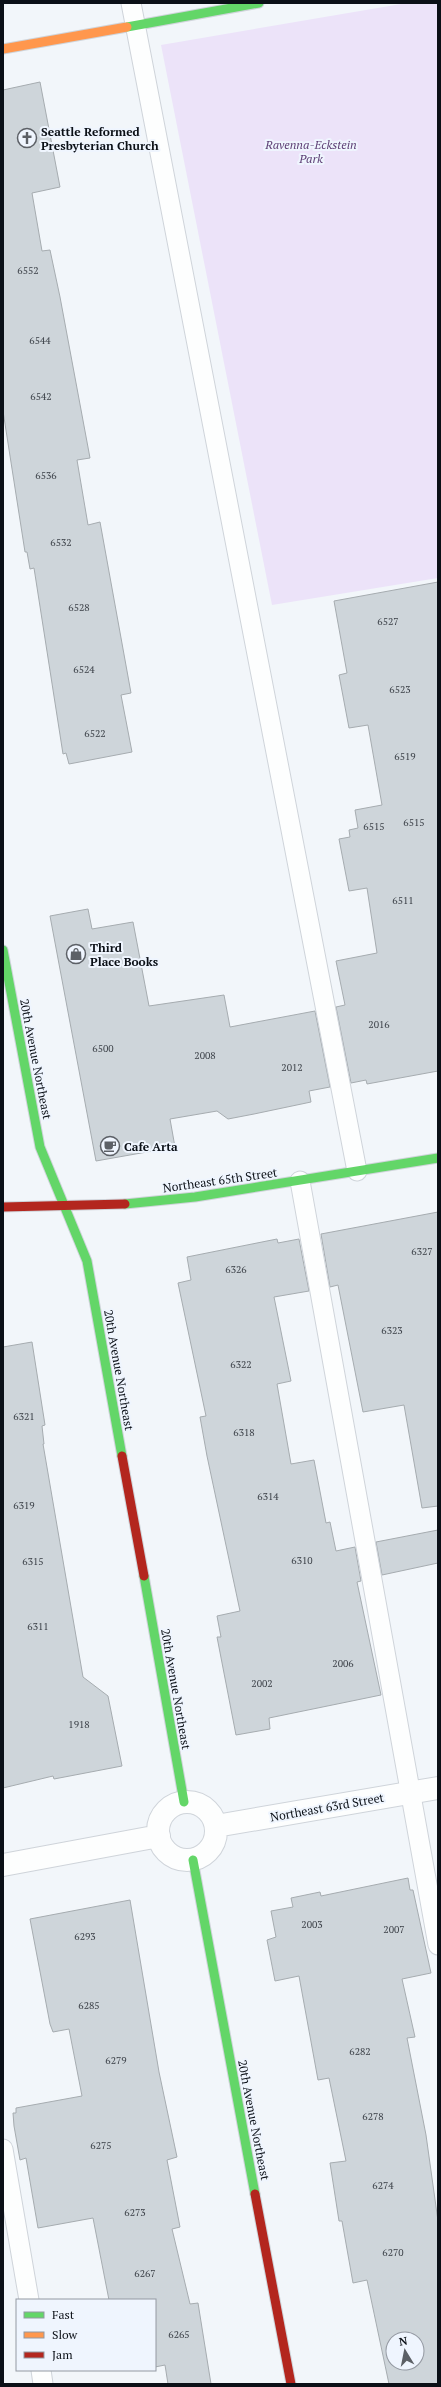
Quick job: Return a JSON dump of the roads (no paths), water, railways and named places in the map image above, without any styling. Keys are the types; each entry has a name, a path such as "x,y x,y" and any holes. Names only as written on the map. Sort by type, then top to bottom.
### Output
{"street":[{"path":"3,49 259,3"},
{"name":"20th Avenue Northeast","path":"3,950 40,1147 87,1261 184,1802"},
{"name":"Northeast 65th Street","path":"3,1207 113,1205 195,1198 438,1158"},
{"name":"Northeast 63rd Street","path":"216,1826 438,1788"},
{"path":"184,1802 191,1802 201,1805 209,1811 216,1826 215,1840 210,1849 204,1855 193,1860 177,1858 169,1854 163,1848 159,1836 160,1821 164,1813 172,1806 184,1802"},
{"path":"3,1865 159,1836"},
{"name":"20th Avenue Northeast","path":"193,1860 291,2384"}],"lane":[{"path":"131,3 357,1171"},
{"path":"300,1181 438,1945"},
{"path":"3,2149 29,2299"},
{"path":"41,2371 43,2384"}],"place":[{"name":"Seattle Reformed Presbyterian Church","path":"27,138"},
{"name":"Third Place Books","path":"76,954"},
{"name":"Cafe Arta","path":"110,1146"}],"park label":[{"name":"Ravenna-Eckstein Park","path":"311,151"}]}
